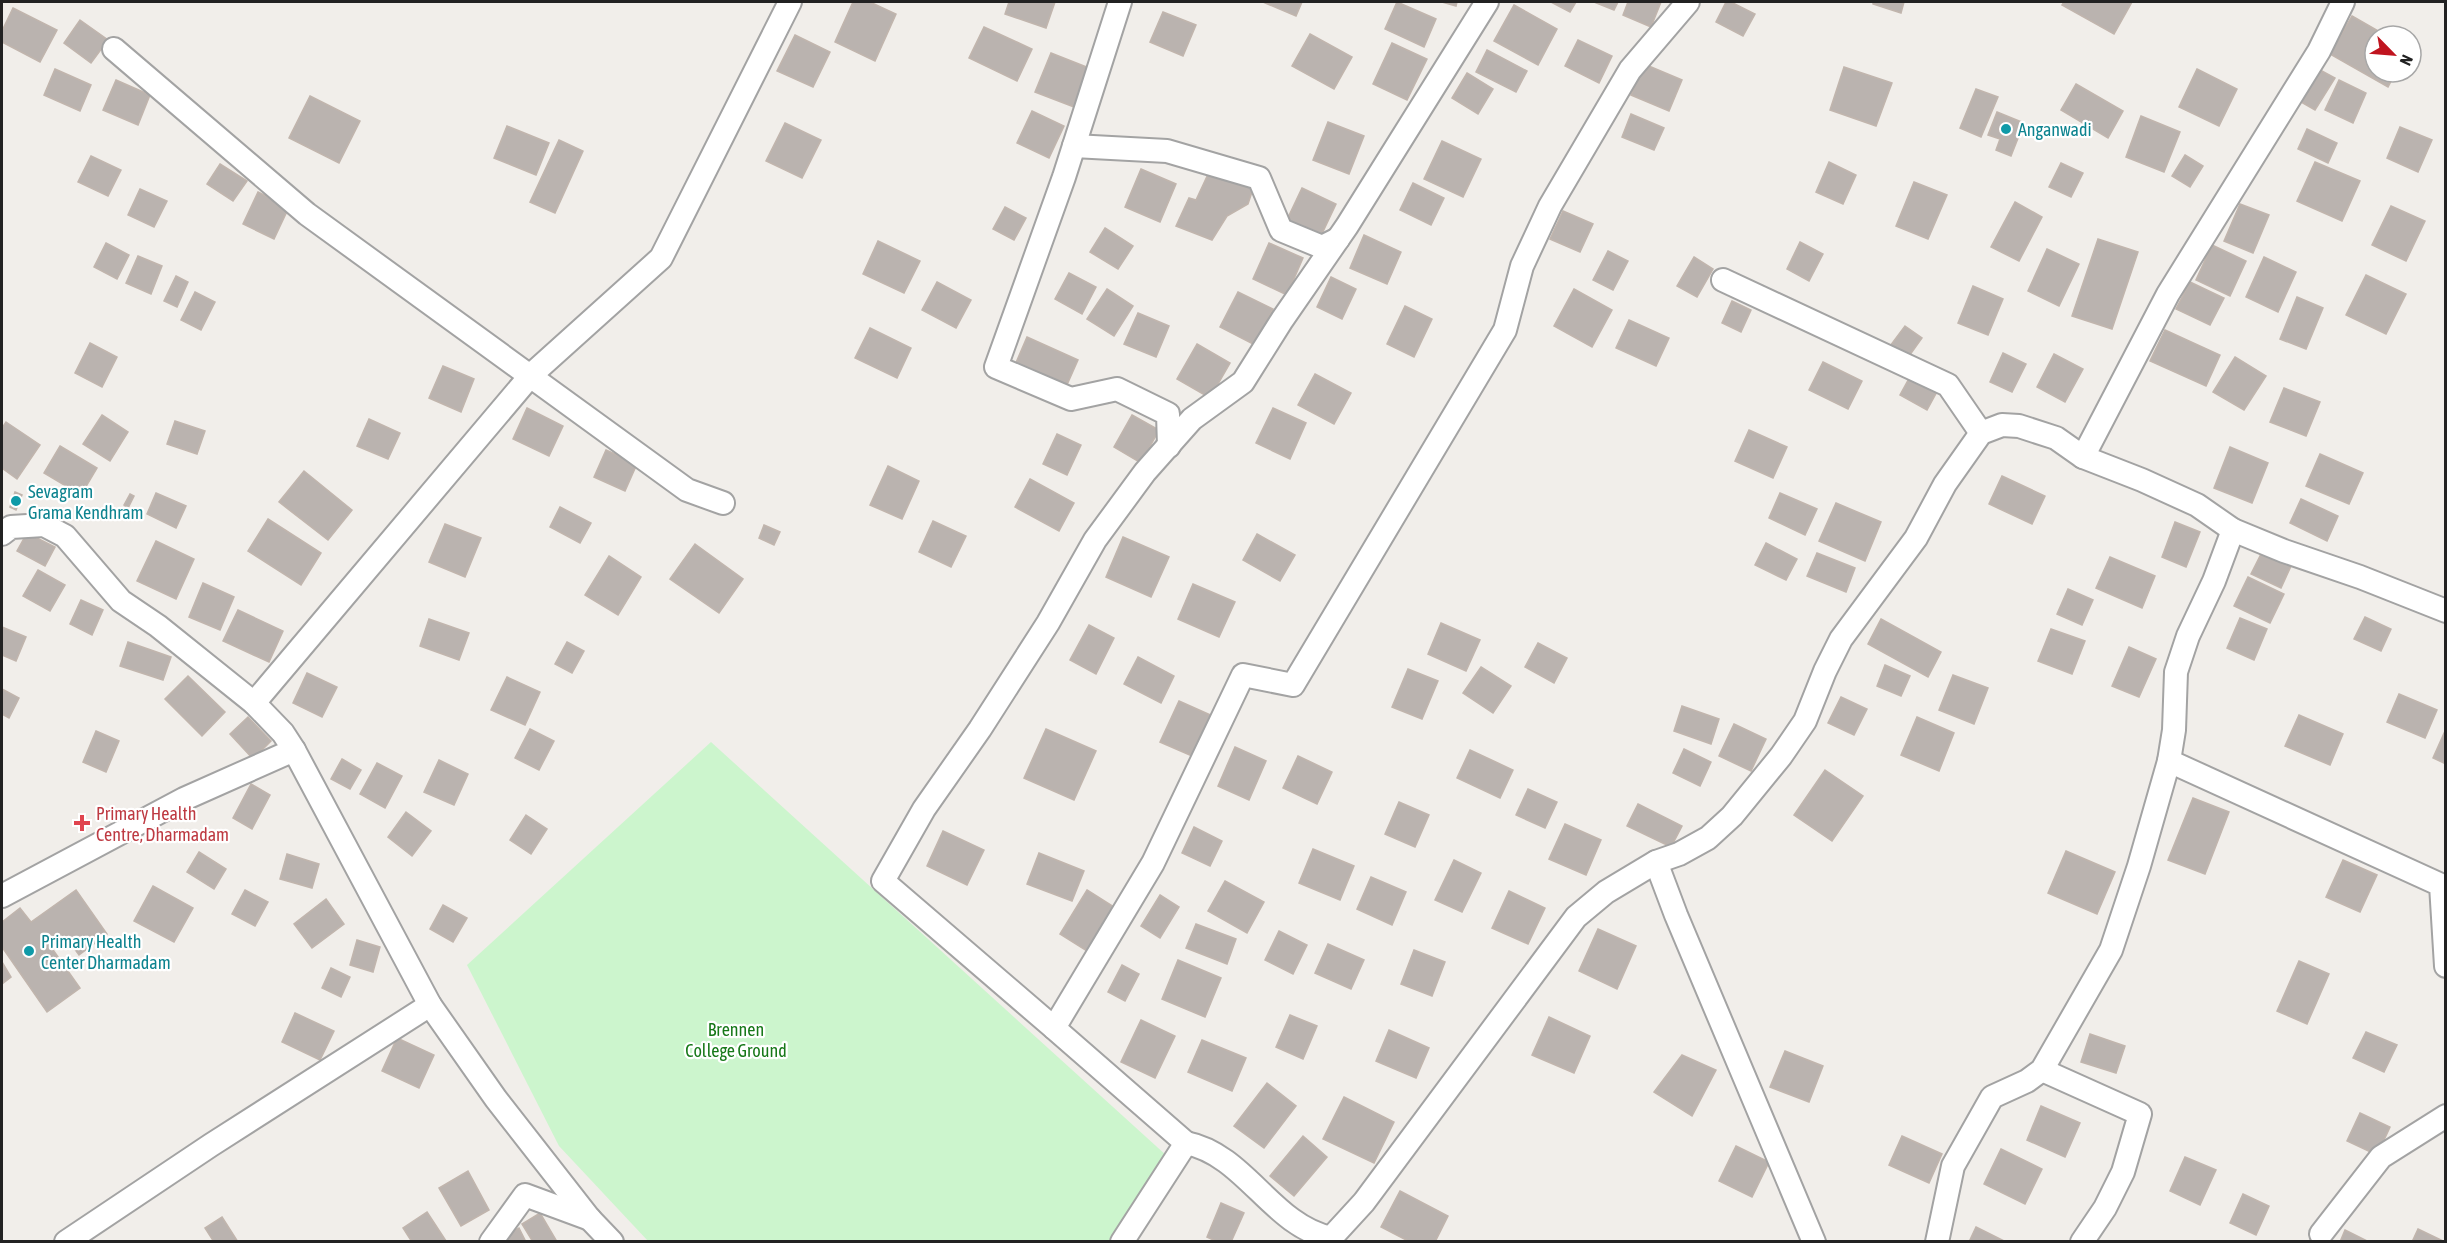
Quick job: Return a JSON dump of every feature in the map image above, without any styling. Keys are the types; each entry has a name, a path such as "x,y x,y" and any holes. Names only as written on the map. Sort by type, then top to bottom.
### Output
{"street":[{"path":"254,703 531,375 661,258 790,2"},
{"path":"1120,2 1074,146 996,367 1071,399 1117,389 1168,414 1169,446"},
{"path":"1487,2 1338,239 1282,320 1244,382 1192,419 1145,472 1095,540 1048,623 980,729 924,809 883,881 1186,1143 1197,1145 1219,1155 1289,1219 1314,1234 1331,1238 1364,1202 1576,917 1606,892 1656,862 1678,855 1708,838 1732,816 1781,756 1804,721 1841,639 1916,538 1945,484 1981,433 2002,425 2019,426 2056,438 2083,457 2197,505 2233,530 2445,610"},
{"path":"1054,1028 1153,863 1243,675 1293,686 1505,330 1522,266 1550,206 1630,70 1688,2"},
{"path":"2083,457 2168,294 2319,51 2343,2"},
{"path":"114,49 307,214 687,490 723,503"},
{"path":"1074,146 1167,152 1259,178 1281,230 1322,247 1338,239"},
{"path":"1723,280 1948,385 1981,433"},
{"path":"5,525 44,525 65,536 121,601 166,633 254,703 283,733 430,1005 496,1099 589,1218 612,1242"},
{"path":"1937,1242 1953,1166 1992,1097 2027,1081 2042,1070 2111,950 2139,866 2169,761 2174,730 2176,672 2188,636 2214,581 2233,530"},
{"path":"2,896 184,800 294,750"},
{"path":"2169,761 2441,885 2445,966"},
{"path":"1656,862 1676,915 1814,1242"},
{"path":"66,1242 220,1139 430,1005"},
{"path":"2042,1070 2140,1114 2122,1172 2105,1208 2082,1242"},
{"path":"2321,1234 2382,1157 2445,1116"},
{"path":"1122,1242 1186,1143"},
{"path":"491,1242 525,1195 589,1218"},
{"path":"589,1218 594,1242"}],"green space":[{"name":"Brennen College Ground","path":"711,742 1167,1156 1109,1241 648,1241 559,1146 467,965"}],"building":[{"path":"853,2 870,2 896,14 875,61 835,42"},
{"path":"1009,2 1055,2 1046,28 1005,14"},
{"path":"1263,2 1302,2 1296,16"},
{"path":"1397,2 1436,19 1424,47 1385,29"},
{"path":"1442,2 1457,2 1456,6"},
{"path":"1551,2 1576,2 1570,12"},
{"path":"1594,2 1618,2 1614,10"},
{"path":"1628,2 1661,2 1651,27 1623,15"},
{"path":"1726,2 1731,2 1755,14 1743,36 1716,22"},
{"path":"1873,2 1904,2 1901,13 1873,4"},
{"path":"2064,2 2132,2 2114,34 2062,5"},
{"path":"1514,5 1557,29 1538,65 1494,41"},
{"path":"13,8 57,30 40,62 2,42 2,31"},
{"path":"1163,12 1196,25 1183,56 1150,42"},
{"path":"2352,16 2366,24 2363,24 2363,73 2330,54"},
{"path":"80,20 108,40 91,63 64,43"},
{"path":"984,27 1032,49 1017,81 969,58"},
{"path":"1310,34 1352,57 1334,89 1292,66"},
{"path":"795,35 830,52 813,87 777,71"},
{"path":"1578,40 1612,56 1599,83 1565,66"},
{"path":"1392,43 1427,59 1407,100 1373,84"},
{"path":"1487,50 1527,71 1516,92 1476,72"},
{"path":"1051,53 1089,68 1074,107 1035,92"},
{"path":"1644,64 1682,80 1669,111 1631,95"},
{"path":"1844,67 1892,83 1876,126 1830,110"},
{"path":"55,69 91,85 80,111 44,95"},
{"path":"2197,69 2237,89 2219,126 2179,107"},
{"path":"2320,70 2335,78 2315,110 2301,102"},
{"path":"1467,73 1493,89 1478,114 1452,98"},
{"path":"116,80 150,95 138,125 103,110"},
{"path":"2339,80 2366,93 2353,123 2325,110"},
{"path":"2076,84 2123,111 2108,138 2061,110"},
{"path":"1976,89 1998,97 1981,137 1960,128"},
{"path":"310,96 360,121 339,163 289,138"},
{"path":"1032,111 1064,126 1049,158 1017,143"},
{"name":"Anganwadi","path":"1997,112 2024,123 2011,156 1996,150 2000,139 1988,135"},
{"path":"1631,114 1664,128 1654,150 1622,137"},
{"path":"2141,116 2180,132 2164,172 2126,157"},
{"path":"1328,122 1364,136 1349,174 1313,160"},
{"path":"785,123 821,140 802,178 766,161"},
{"path":"507,126 549,143 536,175 494,158"},
{"path":"2400,127 2432,140 2418,172 2387,158"},
{"path":"2307,129 2337,143 2328,163 2298,149"},
{"path":"559,140 583,151 555,213 530,202"},
{"path":"1442,141 1481,159 1463,197 1424,179"},
{"path":"2185,155 2203,166 2190,187 2172,176"},
{"path":"91,156 121,170 108,196 78,182"},
{"path":"1829,162 1856,175 1843,204 1816,192"},
{"path":"2315,162 2360,181 2342,221 2297,201"},
{"path":"2061,163 2083,173 2071,197 2049,187"},
{"path":"220,164 247,181 233,201 207,184"},
{"path":"1141,169 1176,184 1160,222 1125,207"},
{"path":"1210,170 1254,186 1248,204 1227,216 1212,240 1176,226 1189,198 1196,200"},
{"path":"1914,182 1947,195 1928,239 1896,226"},
{"path":"1413,183 1444,198 1431,225 1400,210"},
{"path":"1302,188 1336,204 1319,240 1285,224"},
{"path":"140,189 167,201 154,227 128,215"},
{"path":"258,192 289,207 274,239 243,224"},
{"path":"2015,202 2042,217 2019,261 1991,247"},
{"path":"2240,204 2269,215 2253,253 2224,241"},
{"path":"2391,206 2425,221 2406,261 2372,245"},
{"path":"1005,207 1026,218 1014,240 993,229"},
{"path":"1563,211 1593,224 1580,252 1550,239"},
{"path":"1105,228 1133,246 1118,269 1090,252"},
{"path":"1364,235 1401,252 1387,284 1350,268"},
{"path":"2098,239 2138,252 2112,329 2072,316"},
{"path":"878,241 920,261 904,293 863,274"},
{"path":"1800,242 1823,254 1809,281 1787,269"},
{"path":"106,243 129,255 117,279 94,267"},
{"path":"1269,243 1303,258 1287,295 1253,279"},
{"path":"2212,245 2246,261 2230,296 2196,280"},
{"path":"2047,249 2079,264 2059,306 2028,291"},
{"path":"1608,251 1628,261 1613,290 1593,280"},
{"path":"138,256 162,266 151,294 126,283"},
{"path":"1694,257 1713,269 1697,297 1677,286"},
{"path":"2264,257 2296,272 2278,312 2246,297"},
{"path":"1069,273 1096,287 1082,314 1055,299"},
{"path":"2366,275 2406,294 2386,334 2346,315"},
{"path":"176,276 188,282 177,307 164,301"},
{"path":"1331,277 1356,289 1342,319 1317,307"},
{"path":"937,282 971,300 956,328 922,310"},
{"path":"2190,282 2224,298 2210,325 2176,309"},
{"path":"1973,286 2003,299 1988,335 1958,323"},
{"path":"1107,289 1133,306 1114,336 1087,319"},
{"path":"1574,289 1612,310 1592,347 1554,326"},
{"path":"195,292 215,302 201,330 181,320"},
{"path":"1238,292 1273,309 1255,345 1220,327"},
{"path":"2297,297 2323,308 2306,349 2280,339"},
{"path":"1732,301 1751,310 1741,332 1722,323"},
{"path":"1405,306 1432,319 1414,357 1387,344"},
{"path":"1138,313 1169,326 1156,357 1124,344"},
{"path":"1629,320 1669,338 1656,366 1616,348"},
{"path":"1905,326 1922,338 1907,359 1890,346"},
{"path":"870,328 911,348 897,378 855,358"},
{"path":"2165,330 2220,355 2206,386 2150,361"},
{"path":"1027,337 1078,360 1066,387 1015,365"},
{"path":"90,343 117,357 102,387 75,373"},
{"path":"1197,344 1230,363 1210,398 1177,379"},
{"path":"2003,353 2026,364 2012,392 1990,382"},
{"path":"2054,354 2083,369 2065,402 2037,387"},
{"path":"2235,357 2266,376 2244,410 2213,392"},
{"path":"1823,362 1862,381 1848,409 1809,390"},
{"path":"443,366 474,379 461,412 429,398"},
{"path":"1912,373 1939,388 1927,410 1900,395"},
{"path":"1315,374 1351,393 1334,424 1298,405"},
{"path":"2284,388 2320,402 2306,436 2270,422"},
{"path":"527,408 563,426 549,456 513,439"},
{"path":"1273,408 1306,423 1290,459 1256,443"},
{"path":"102,415 128,432 110,461 83,444"},
{"path":"1132,415 1159,430 1141,463 1114,447"},
{"path":"369,419 400,433 388,459 357,446"},
{"path":"175,421 205,431 197,454 167,444"},
{"path":"6,422 40,445 17,479 2,468 2,428"},
{"path":"1749,430 1787,447 1773,478 1735,461"},
{"path":"1057,434 1081,445 1067,475 1043,464"},
{"path":"60,446 97,468 81,495 44,473"},
{"path":"2230,447 2268,463 2252,503 2214,488"},
{"path":"606,450 637,464 625,491 594,477"},
{"path":"2320,454 2363,473 2349,504 2306,486"},
{"path":"888,466 919,481 902,519 870,505"},
{"path":"304,471 352,510 328,540 279,502"},
{"path":"2002,476 2045,496 2032,524 1989,504"},
{"path":"1030,479 1074,503 1059,531 1015,507"},
{"name":"Sevagram Grama Kendhram","path":"15,492 22,495 16,510 10,507"},
{"path":"156,493 186,506 176,528 147,514"},
{"path":"1780,493 1817,509 1805,535 1769,518"},
{"path":"130,494 134,496 128,508 124,505"},
{"path":"2301,499 2338,516 2327,541 2290,523"},
{"path":"1836,503 1881,522 1865,561 1819,541"},
{"path":"560,507 591,523 580,543 550,527"},
{"path":"268,519 321,553 301,585 248,551"},
{"path":"933,521 966,536 951,567 919,552"},
{"path":"2175,522 2200,532 2186,567 2162,557"},
{"path":"445,524 481,538 465,577 429,562"},
{"path":"764,525 780,532 774,545 759,538"},
{"path":"27,533 55,547 45,566 17,551"},
{"path":"1257,534 1295,555 1280,581 1243,560"},
{"path":"1123,537 1169,557 1151,597 1106,577"},
{"path":"156,541 194,559 176,599 137,581"},
{"path":"1766,543 1797,559 1786,580 1755,565"},
{"path":"695,544 743,579 719,613 670,579"},
{"path":"2262,552 2291,566 2281,588 2251,574"},
{"path":"1817,553 1855,568 1846,592 1807,576"},
{"path":"609,556 641,577 618,615 585,595"},
{"path":"2110,557 2155,576 2142,608 2096,588"},
{"path":"38,570 65,585 50,611 23,596"},
{"path":"2248,577 2284,594 2270,623 2234,606"},
{"path":"203,583 234,597 220,630 189,617"},
{"path":"1193,584 1235,602 1219,637 1178,619"},
{"path":"2068,589 2093,600 2082,625 2057,614"},
{"path":"81,600 103,610 92,635 70,624"},
{"path":"238,610 283,631 269,662 223,641"},
{"path":"2365,617 2391,629 2381,651 2354,639"},
{"path":"2240,618 2267,629 2254,660 2227,648"},
{"path":"429,619 469,633 459,660 420,646"},
{"path":"1881,619 1941,652 1928,677 1868,644"},
{"path":"1441,623 1480,640 1466,671 1428,654"},
{"path":"1089,625 1114,638 1096,674 1070,660"},
{"path":"2,627 26,637 16,661 2,655"},
{"path":"2051,629 2085,641 2072,674 2038,661"},
{"path":"128,642 171,657 163,680 120,666"},
{"path":"567,642 584,651 572,673 555,664"},
{"path":"1538,643 1567,658 1554,683 1525,667"},
{"path":"2129,647 2156,659 2139,697 2112,686"},
{"path":"1138,657 1174,676 1161,703 1124,684"},
{"path":"1885,665 1910,676 1901,696 1877,686"},
{"path":"1481,667 1511,686 1493,713 1463,693"},
{"path":"1408,669 1438,681 1422,719 1392,707"},
{"path":"307,673 337,687 322,717 293,703"},
{"path":"1953,675 1988,688 1974,724 1939,710"},
{"path":"188,676 225,712 202,736 165,699"},
{"path":"507,677 540,692 525,725 491,710"},
{"path":"2,689 19,698 9,718 2,714"},
{"path":"2399,694 2437,710 2425,738 2387,722"},
{"path":"1841,697 1867,709 1854,735 1828,723"},
{"path":"1179,701 1217,718 1199,759 1160,742"},
{"path":"1682,706 1719,719 1711,744 1674,731"},
{"path":"2299,715 2343,734 2330,765 2285,746"},
{"path":"248,717 271,741 253,759 230,734"},
{"path":"1917,717 1954,733 1939,771 1901,755"},
{"path":"1734,724 1766,739 1751,771 1719,756"},
{"path":"530,729 554,741 539,770 515,758"},
{"path":"1046,729 1096,751 1074,800 1024,778"},
{"path":"96,731 119,741 106,772 83,762"},
{"path":"2446,731 2446,764 2433,758"},
{"path":"1235,747 1266,761 1249,800 1218,786"},
{"path":"1684,749 1711,762 1700,786 1673,773"},
{"path":"1470,750 1513,770 1500,798 1457,778"},
{"path":"1298,756 1332,772 1317,804 1283,788"},
{"path":"342,759 361,770 350,789 331,779"},
{"path":"439,760 468,774 454,805 424,792"},
{"path":"377,763 402,776 385,808 360,794"},
{"path":"1825,770 1863,796 1832,841 1794,815"},
{"path":"251,784 270,795 252,829 233,818"},
{"path":"1528,789 1557,802 1545,828 1516,815"},
{"path":"2193,798 2229,812 2205,874 2168,860"},
{"path":"1399,802 1429,815 1415,847 1385,834"},
{"path":"1638,804 1682,826 1671,847 1627,826"},
{"path":"406,812 431,831 412,856 388,837"},
{"path":"526,815 547,829 531,854 510,840"},
{"path":"1565,824 1601,840 1586,875 1549,859"},
{"path":"1194,827 1222,841 1210,866 1182,853"},
{"path":"943,831 984,850 967,885 927,866"},
{"path":"1313,849 1354,866 1340,900 1299,883"},
{"path":"2066,851 2115,872 2097,914 2048,893"},
{"path":"199,852 226,869 214,889 187,872"},
{"path":"1039,853 1084,871 1072,901 1027,884"},
{"path":"287,854 319,864 312,888 280,879"},
{"path":"1454,860 1481,873 1462,912 1435,900"},
{"path":"2343,860 2377,875 2360,912 2326,897"},
{"path":"1371,877 1406,892 1392,925 1357,909"},
{"path":"1225,881 1264,902 1247,933 1208,911"},
{"path":"153,886 193,908 174,942 134,921"},
{"name":"Primary Health Center Dharmadam","path":"76,890 107,934 79,955 66,937 51,947 80,988 47,1012 2,947 2,922 20,908 31,922"},
{"path":"245,890 268,902 255,926 232,914"},
{"path":"1087,890 1114,907 1087,951 1060,934"},
{"path":"1509,891 1545,908 1528,944 1492,928"},
{"path":"1160,895 1179,907 1160,938 1141,926"},
{"path":"326,899 344,924 312,948 294,924"},
{"path":"443,905 467,918 453,942 430,929"},
{"path":"1196,924 1236,939 1227,964 1186,948"},
{"path":"1598,929 1636,946 1617,989 1579,971"},
{"path":"1279,931 1307,945 1293,974 1265,960"},
{"path":"357,940 380,947 373,972 350,965"},
{"path":"1328,944 1364,960 1351,989 1315,973"},
{"path":"1414,950 1445,962 1432,996 1401,984"},
{"path":"1178,960 1221,978 1205,1017 1162,999"},
{"path":"2299,961 2329,974 2307,1024 2277,1011"},
{"path":"2,962 11,977 2,984"},
{"path":"1122,965 1139,974 1125,1001 1108,992"},
{"path":"331,968 350,977 341,997 322,988"},
{"path":"295,1013 334,1031 320,1060 282,1042"},
{"path":"1290,1015 1317,1026 1303,1059 1276,1047"},
{"path":"1549,1017 1590,1036 1574,1073 1532,1055"},
{"path":"1141,1020 1175,1036 1155,1078 1121,1062"},
{"path":"1389,1030 1429,1048 1416,1078 1376,1061"},
{"path":"2366,1032 2397,1045 2384,1072 2353,1058"},
{"path":"2090,1034 2125,1046 2116,1073 2081,1062"},
{"path":"397,1038 434,1055 419,1088 382,1071"},
{"path":"1202,1040 1246,1058 1232,1091 1188,1072"},
{"path":"1785,1051 1823,1066 1809,1102 1770,1087"},
{"path":"1682,1055 1716,1070 1692,1116 1654,1092"},
{"path":"1267,1083 1296,1106 1264,1148 1234,1126"},
{"path":"1344,1097 1394,1122 1374,1163 1323,1139"},
{"path":"2041,1106 2080,1123 2065,1157 2027,1140"},
{"path":"2360,1113 2390,1127 2377,1155 2347,1141"},
{"path":"1303,1136 1327,1157 1294,1196 1270,1176"},
{"path":"1902,1136 1942,1154 1929,1183 1889,1165"},
{"path":"1736,1146 1769,1162 1752,1197 1719,1181"},
{"path":"2001,1149 2042,1169 2025,1204 1984,1184"},
{"path":"2185,1157 2216,1170 2200,1205 2170,1191"},
{"path":"468,1171 489,1210 461,1226 439,1188"},
{"path":"1400,1191 1448,1216 1435,1242 1410,1242 1381,1227"},
{"path":"2243,1194 2269,1206 2256,1235 2230,1223"},
{"path":"1221,1203 1244,1213 1231,1242 1218,1242 1207,1237"},
{"path":"427,1212 445,1242 412,1242 403,1228"},
{"path":"540,1213 556,1240 553,1242 533,1242 522,1224"},
{"path":"222,1217 238,1242 214,1242 205,1228"},
{"path":"1976,1227 2006,1242 1969,1242"},
{"path":"519,1228 526,1242 503,1242 501,1238"},
{"path":"2418,1229 2445,1242 2412,1242"},
{"path":"2345,1230 2369,1242 2340,1242"}],"place":[{"name":"Anganwadi","path":"2006,129"},
{"name":"Sevagram Grama Kendhram","path":"16,501"},
{"name":"Primary Health Centre, Dharmadam","path":"82,823"},
{"name":"Primary Health Center Dharmadam","path":"29,951"}]}
